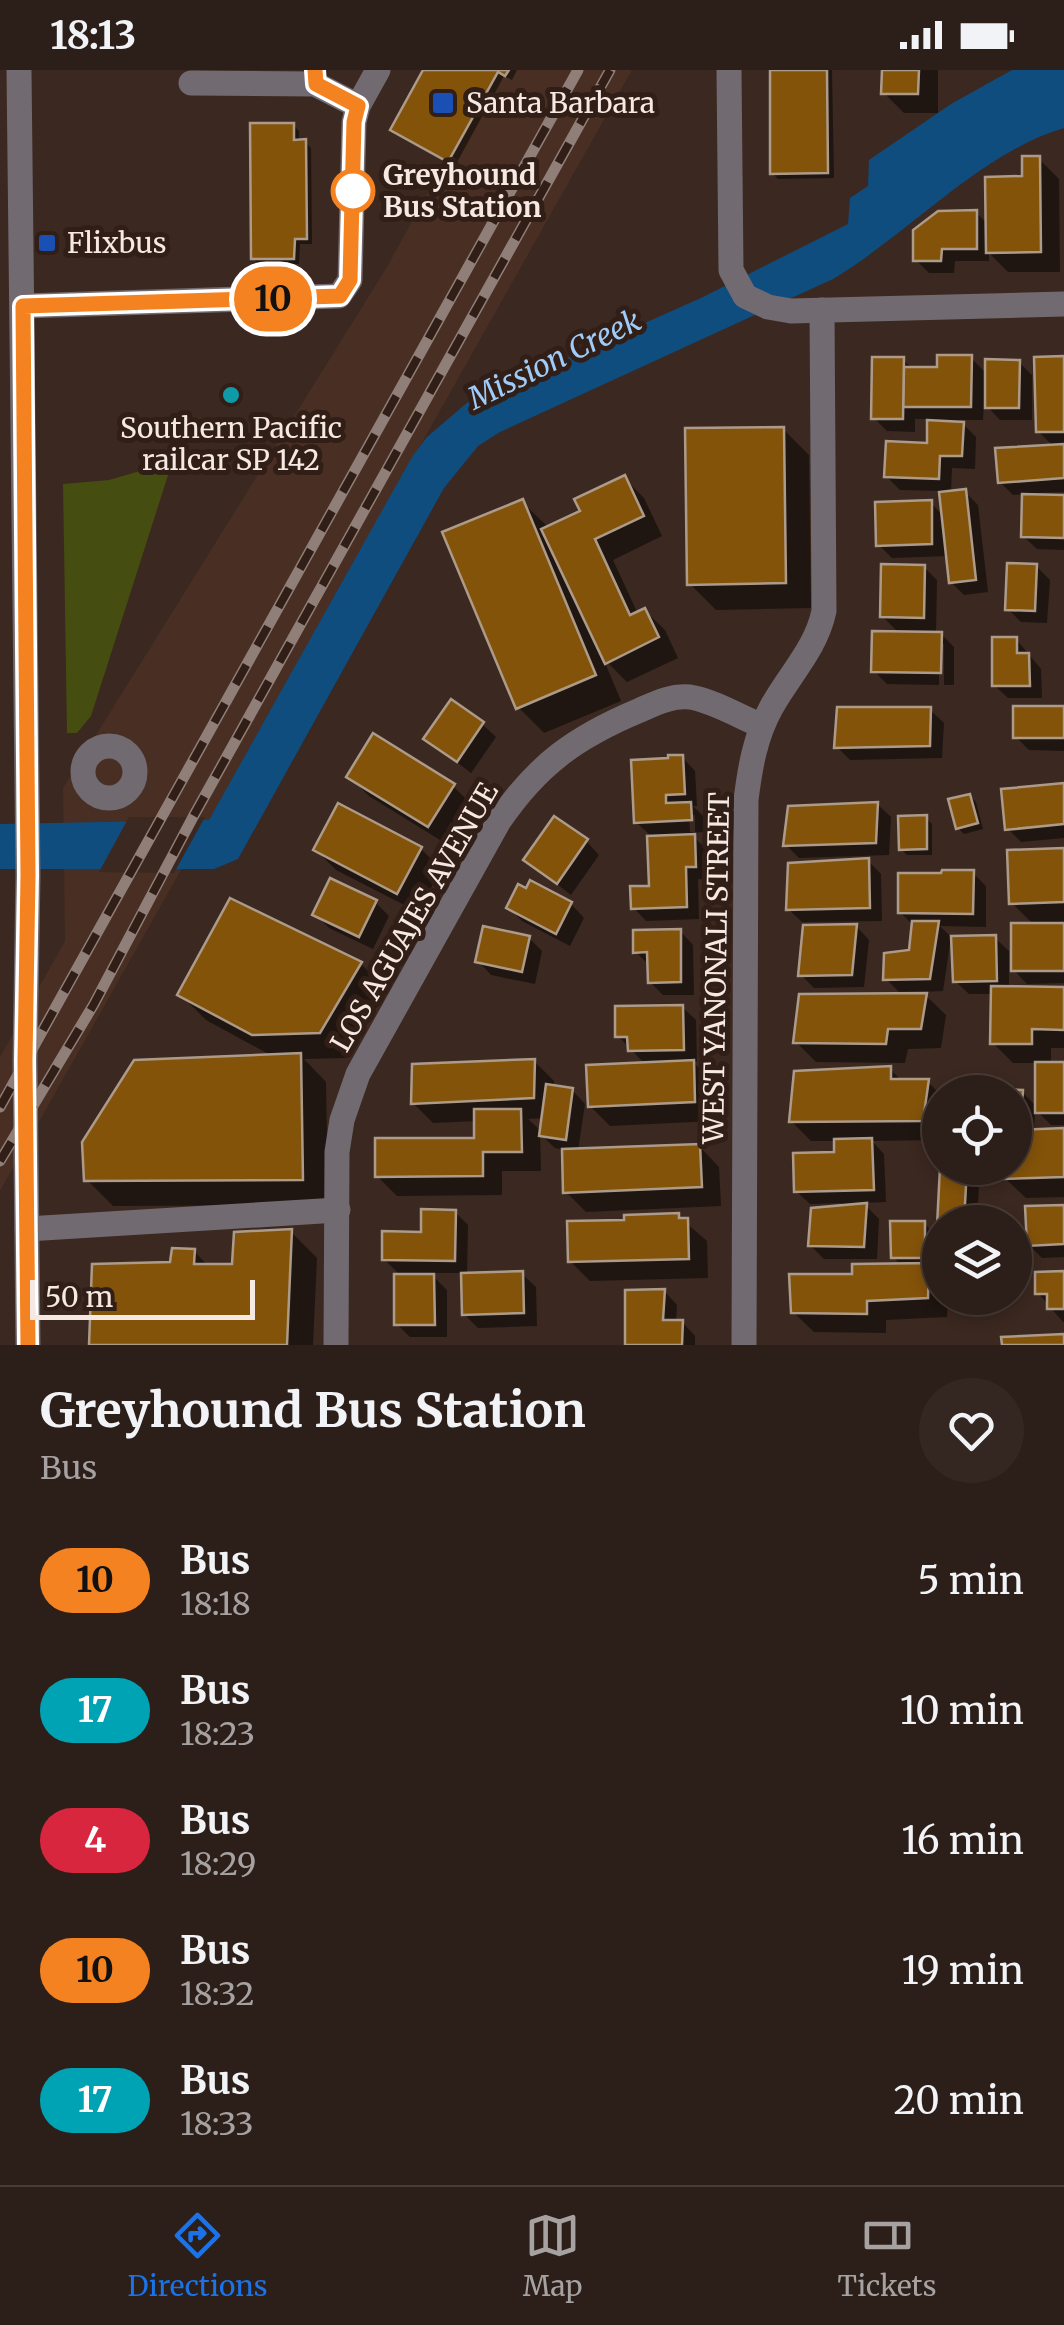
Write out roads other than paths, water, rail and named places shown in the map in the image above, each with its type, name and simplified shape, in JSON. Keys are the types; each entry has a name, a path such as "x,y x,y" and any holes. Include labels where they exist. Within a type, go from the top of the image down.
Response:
{"street":[{"path":"18,70 28,875 28,1345"},
{"path":"23,306 340,296 350,280 354,122 358,106 378,70"},
{"path":"730,70 729,261 738,288 752,301 790,312 1064,304"},
{"path":"191,83 315,77 358,106"},
{"name":"WEST YANONALI STREET","path":"744,1345 746,800 752,758 762,726 820,632 824,611 822,310"},
{"name":"LOS AGUAJES AVENUE","path":"336,1345 337,1152 342,1120 358,1074 518,792 568,746 598,728 669,698 687,697 704,702 762,726"},
{"path":"27,1229 338,1210"}],"water":[{"path":"1012,70 1064,70 1064,128 1003,156 833,279 500,432 478,446 444,488 238,859 214,869 0,869 0,824 209,820 412,457 427,437 468,402 703,297 848,224 850,198 868,186 869,160 951,104"}],"railway":[{"path":"0,1107 578,70"},
{"path":"0,1161 94,1004 193,817 610,70"}],"place":[{"name":"Santa Barbara","path":"443,103"},
{"name":"Greyhound Bus Station","path":"353,191"},
{"name":"Flixbus","path":"47,243"},
{"name":"Southern Pacific railcar SP 142","path":"231,395"}],"water label":[{"name":"Mission Creek","path":"554,359"}]}
